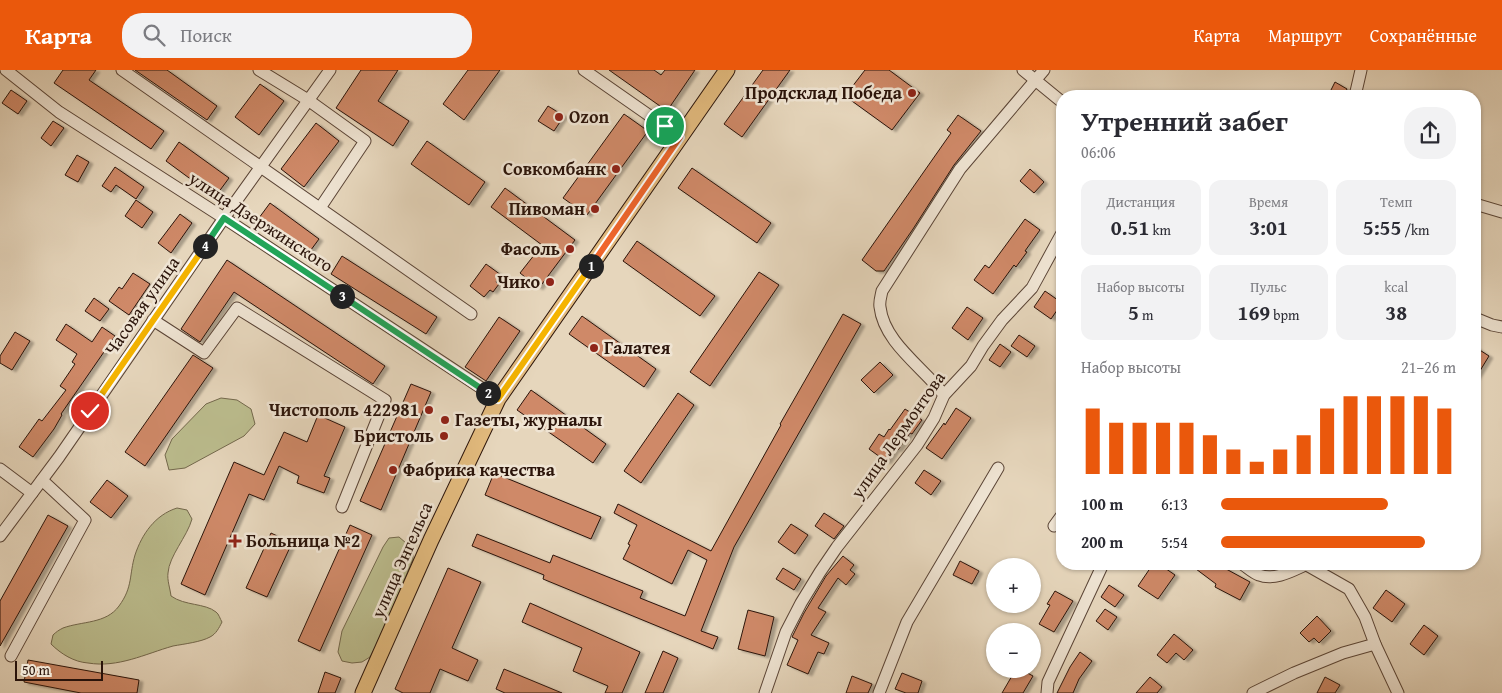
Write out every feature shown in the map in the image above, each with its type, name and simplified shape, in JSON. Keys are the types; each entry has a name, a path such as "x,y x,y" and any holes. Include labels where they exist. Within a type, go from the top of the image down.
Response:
{"main road":[{"name":"улица Энгельса","path":"363,693 431,540 498,399 727,70"}],"street":[{"name":"улица Дзержинского","path":"6,70 58,112 224,218 498,399"},
{"path":"122,70 471,314"},
{"path":"259,70 308,100 365,141 320,208"},
{"name":"Часовая улица","path":"0,536 42,480 224,218 330,70"},
{"path":"584,70 680,137"},
{"path":"1022,70 1056,97"},
{"path":"944,395 935,383 908,357 889,332 882,318 879,304 882,291 960,169 1044,70"},
{"path":"1356,90 1361,70"},
{"path":"1481,206 1502,212"},
{"name":"улица Лермонтова","path":"765,693 786,632 801,603 837,547 917,444 934,418 944,395 971,366 982,346 1002,320 1032,288 1056,244"},
{"path":"153,320 204,353 237,308 385,400 342,507"},
{"path":"1481,320 1502,327"},
{"path":"0,468 32,493"},
{"path":"879,693 907,622 998,468"},
{"path":"11,656 85,520 42,480"},
{"path":"1047,693 1048,682 1100,570"},
{"path":"1251,570 1259,575 1273,577 1294,570"},
{"path":"1316,570 1350,589 1365,617 1398,693"},
{"path":"1254,693 1294,673 1343,653 1376,644"}],"green space":[{"path":"221,398 237,400 251,409 255,424 244,436 185,468 169,470 165,455 172,439 206,404"},
{"path":"177,508 187,510 192,519 169,567 168,578 171,596 216,612 222,622 216,633 192,643 173,646 110,664 78,661 55,648 51,644 53,635 59,630 101,619 114,612 127,593 133,562 141,540 156,520"},
{"path":"399,537 413,549 413,559 380,638 370,657 362,662 342,661 338,652 342,631 383,547 389,538"}],"building":[{"path":"63,70 96,70 89,80 164,131 151,149 54,83"},
{"path":"135,70 167,70 217,106 207,120"},
{"path":"361,70 398,70 378,101 409,121 393,146 336,108"},
{"path":"468,70 500,70 464,120 443,104"},
{"path":"609,70 654,70 661,75 665,70 695,70 667,111"},
{"path":"763,70 790,70 742,137 724,124"},
{"path":"865,70 889,70 920,93 892,130 845,96"},
{"path":"1335,82 1347,89 1346,90 1331,90"},
{"path":"260,84 284,101 259,135 235,117"},
{"path":"11,90 27,101 18,114 2,103"},
{"path":"548,106 564,116 554,131 538,121"},
{"path":"624,114 648,131 587,215 563,198"},
{"path":"958,115 981,131 954,165 884,271 876,271 862,260 951,133 947,130"},
{"path":"53,121 64,128 51,146 41,138"},
{"path":"316,123 339,141 304,187 281,169"},
{"path":"427,141 485,182 469,205 411,164"},
{"path":"179,142 229,178 215,197 166,161"},
{"path":"77,155 89,162 78,182 65,175"},
{"path":"115,167 144,187 136,199 116,185 111,192 102,186"},
{"path":"692,168 771,223 757,243 678,188"},
{"path":"1030,169 1044,182 1034,193 1020,181"},
{"path":"505,188 575,240 539,288 520,273 542,245 491,207"},
{"path":"136,200 153,212 142,228 125,216"},
{"path":"270,203 319,239 305,258 256,222"},
{"path":"180,214 192,223 171,253 158,243"},
{"path":"1025,219 1040,230 1016,267 1014,265 993,294 974,280 985,265 989,268"},
{"path":"637,241 715,296 700,316 623,261"},
{"path":"342,256 437,317 426,334 331,274"},
{"path":"227,260 385,366 373,384 234,292 200,342 181,329"},
{"path":"486,264 501,275 496,282 499,284 493,292 490,290 484,297 470,286"},
{"path":"759,272 779,285 710,386 690,372"},
{"path":"133,273 150,284 129,315 109,301 119,287 122,289"},
{"path":"1045,291 1056,299 1056,312 1051,319 1034,307"},
{"path":"94,298 109,309 100,321 85,311"},
{"path":"967,307 983,318 968,340 952,328"},
{"path":"843,314 861,324 734,547 701,631 718,637 713,649 543,579 544,575 472,546 477,534 550,563 553,555 643,591 640,598 685,616 707,560 688,550 672,584 623,559 637,525 614,513 618,504 711,551 780,424"},
{"path":"582,316 656,369 644,387 569,334"},
{"path":"499,317 520,331 486,381 465,367"},
{"path":"66,324 92,342 102,327 115,336 61,414 54,429 33,457 19,447 39,419 42,421 66,390 60,386 75,364 72,362 77,354 56,340"},
{"path":"15,332 30,341 12,370 0,363 0,356"},
{"path":"1019,335 1035,346 1027,357 1011,346"},
{"path":"1000,344 1011,352 1000,367 989,360"},
{"path":"1481,351 1489,356 1481,369"},
{"path":"193,355 213,368 145,466 125,452"},
{"path":"880,362 893,375 874,393 861,380"},
{"path":"411,384 431,392 381,510 360,501"},
{"path":"531,390 606,444 593,463 517,410"},
{"path":"678,393 694,405 641,483 624,471"},
{"path":"956,408 971,418 942,459 926,448"},
{"path":"905,409 922,420 887,462 869,449 879,434 884,437"},
{"path":"318,415 345,427 324,476 330,478 324,493 297,483 299,476 279,466 264,500 249,494 205,595 181,584 234,462 264,475 284,432 307,442"},
{"path":"924,470 941,481 931,495 915,483"},
{"path":"494,473 601,517 591,539 485,495"},
{"path":"107,480 128,496 111,518 90,502"},
{"path":"824,513 844,526 834,539 815,526"},
{"path":"48,515 68,526 0,646 0,601"},
{"path":"791,524 808,535 795,554 778,542"},
{"path":"350,525 372,535 320,651 298,641"},
{"path":"271,533 292,543 267,597 246,588"},
{"path":"843,556 854,565 850,570 855,574 846,585 838,578 818,608 826,612 811,635 829,643 824,654 818,652 808,674 787,665 798,640 792,637 826,576"},
{"path":"960,561 979,571 972,584 953,575"},
{"path":"448,568 481,582 452,648 478,660 468,681 440,669 430,693 403,693 395,689"},
{"path":"783,568 801,579 794,590 776,579"},
{"path":"1149,570 1168,570 1175,575 1158,599 1138,586"},
{"path":"1197,570 1228,570 1250,582 1240,600 1215,587 1216,584"},
{"path":"1109,585 1124,595 1115,607 1101,597"},
{"path":"1386,590 1405,604 1392,622 1373,608"},
{"path":"1055,591 1073,601 1054,632 1040,623 1050,605 1047,604"},
{"path":"530,603 640,652 622,693 605,693 608,686 573,671 582,648 522,622"},
{"path":"1105,609 1117,617 1108,630 1096,621"},
{"path":"748,610 774,617 765,656 738,649"},
{"path":"1317,616 1331,631 1319,643 1314,638 1309,642 1300,633"},
{"path":"1424,625 1438,636 1424,655 1410,644"},
{"path":"1174,634 1193,650 1184,660 1176,653 1167,663 1157,655"},
{"path":"663,651 678,658 663,693 645,693"},
{"path":"1080,652 1092,661 1079,679 1073,693 1057,693 1070,667"},
{"path":"28,660 139,680 137,693 81,693 24,682"},
{"path":"504,669 562,693 505,693 496,689"},
{"path":"325,672 341,678 335,693 318,693"},
{"path":"902,673 922,681 918,693 906,693 895,689"},
{"path":"852,676 872,684 868,693 846,693"},
{"path":"1150,677 1162,687 1157,693 1136,693"},
{"path":"1325,677 1340,685 1335,693 1317,693"},
{"path":"1011,678 1032,678 1023,693 1002,693"}],"place":[{"name":"Продсклад Победа","path":"912,93"},
{"name":"Ozon","path":"559,117"},
{"name":"Совкомбанк","path":"616,169"},
{"name":"Пивоман","path":"595,209"},
{"name":"Фасоль","path":"570,249"},
{"name":"Чико","path":"550,282"},
{"name":"Галатея","path":"594,348"},
{"name":"Чистополь 422981","path":"429,410"},
{"name":"Газеты, журналы","path":"445,420"},
{"name":"Бристоль","path":"444,436"},
{"name":"Фабрика качества","path":"393,470"},
{"name":"Больница №2","path":"235,541"}],"route":[{"path":"90,411 224,218 498,399 680,137 665,126"}]}
